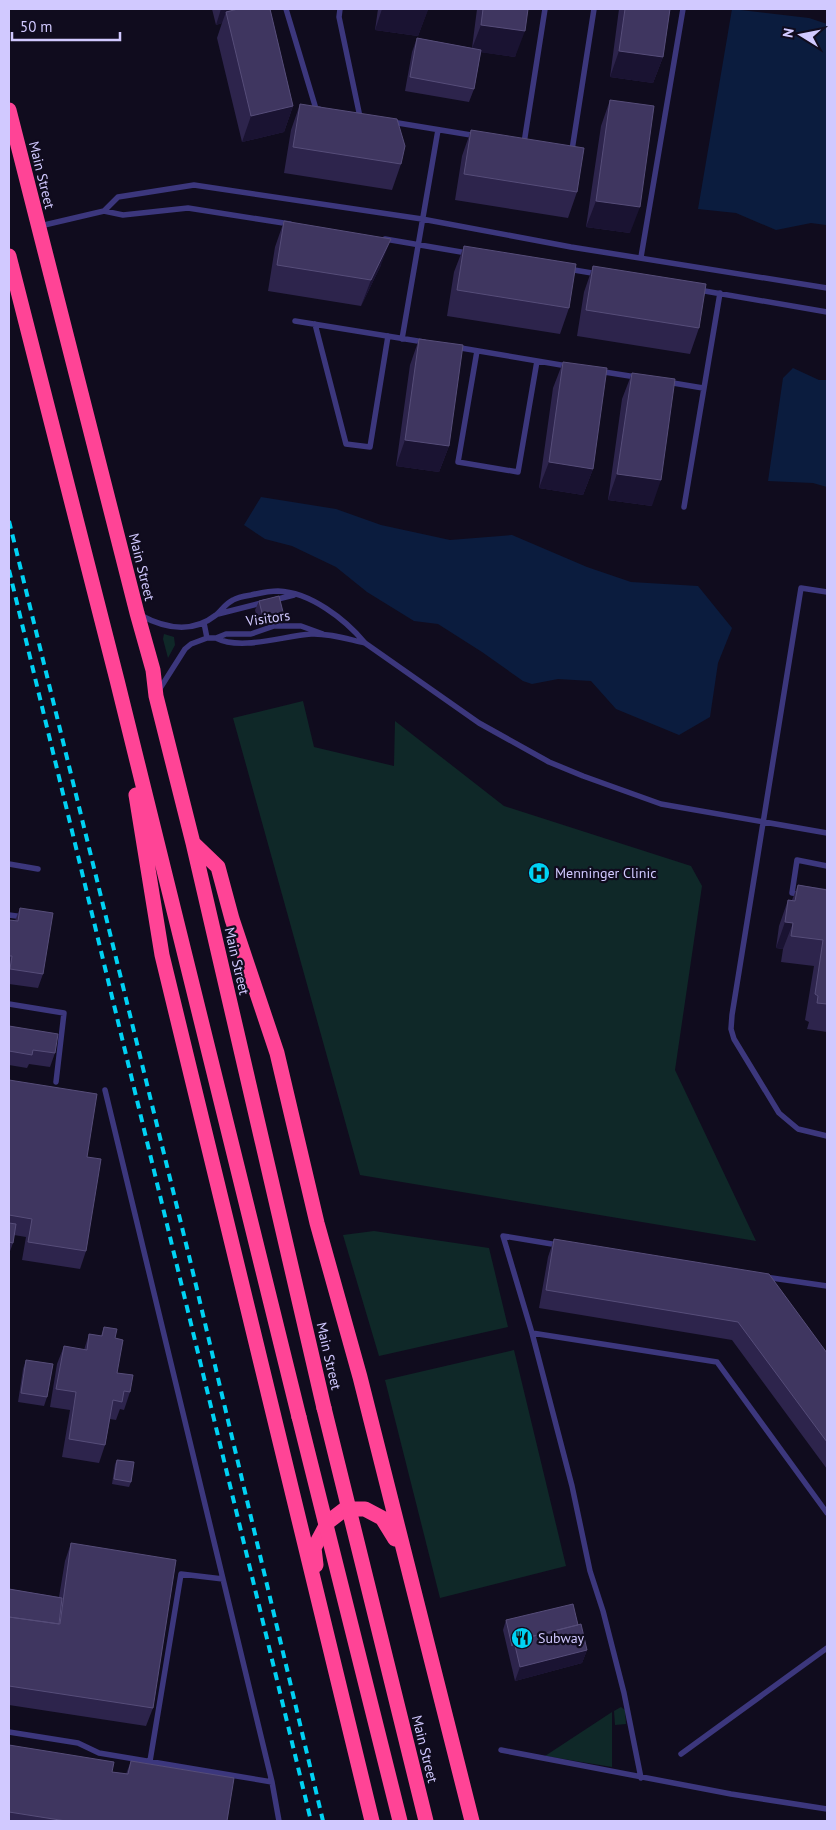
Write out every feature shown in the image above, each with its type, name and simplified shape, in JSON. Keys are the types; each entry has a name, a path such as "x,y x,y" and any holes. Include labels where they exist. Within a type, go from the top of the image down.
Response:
{"highway":[{"name":"Main Street","path":"9,110 137,613 154,670 156,696 193,843 324,1408 426,1821"},
{"path":"9,256 117,680 400,1821"},
{"path":"117,680 162,955 372,1821"},
{"path":"193,843 218,867 232,919 277,1053 317,1223 358,1370 472,1821"},
{"path":"322,1617 314,1548 328,1522 345,1509 365,1509 382,1518 405,1556"}],"lane":[{"path":"286,9 316,109 325,110"},
{"path":"340,9 339,16 360,117"},
{"path":"524,143 545,9"},
{"path":"562,149 572,150 594,9"},
{"path":"641,257 683,9"},
{"path":"352,116 369,119"},
{"path":"387,122 487,137"},
{"path":"402,338 438,130"},
{"path":"514,142 533,145"},
{"path":"104,211 118,197 194,185 422,219 571,247 827,288"},
{"path":"38,226 104,211 123,215 188,208 294,224"},
{"path":"380,238 474,254"},
{"path":"558,268 605,274"},
{"path":"691,288 827,312"},
{"path":"684,506 720,293"},
{"path":"295,321 430,343"},
{"path":"315,324 346,444 370,447 388,336"},
{"path":"449,346 576,367"},
{"path":"477,351 458,462 518,472 537,361"},
{"path":"596,370 645,378"},
{"path":"664,382 704,388"},
{"path":"827,592 801,588 731,1029 734,1039 779,1113 798,1129 827,1136"},
{"path":"218,614 222,607 236,598 269,591 287,592 309,598 356,632 365,643 479,723 549,762 623,792 661,804 827,833"},
{"path":"137,613 157,623 174,627 192,627 204,623 218,614 296,594"},
{"path":"204,623 207,638"},
{"name":"Visitors","path":"216,638 226,634 251,634 274,626 301,626 323,634"},
{"path":"156,696 185,648 207,638 248,644 277,638 323,634 365,643"},
{"path":"810,896 792,893 797,860 827,866"},
{"path":"9,864 38,869"},
{"path":"9,914 35,919"},
{"path":"9,1004 64,1013 56,1082"},
{"path":"105,1090 272,1782 279,1821"},
{"path":"562,1246 503,1236 532,1334 574,1495 590,1570 624,1693 641,1778"},
{"path":"758,1276 827,1286"},
{"path":"532,1334 717,1362 827,1513"},
{"path":"150,1761 180,1574 223,1580"},
{"path":"681,1754 827,1648"},
{"path":"9,1732 78,1743 99,1753 272,1782"},
{"path":"501,1750 641,1778 827,1809"}],"green space":[{"path":"164,634 174,637 175,645 168,658 163,639"},
{"path":"303,701 314,747 394,766 395,721 504,806 691,866 702,886 675,1070 756,1241 360,1175 233,718"},
{"path":"374,1231 489,1248 508,1327 379,1356 343,1235"},
{"path":"514,1350 566,1566 440,1598 385,1380"},
{"path":"621,1707 625,1710 626,1724 615,1725 614,1711"},
{"path":"612,1712 612,1767 545,1756"}],"water":[{"path":"732,9 809,18 827,24 827,228 826,225 811,223 776,230 736,213 698,209"},
{"path":"793,368 819,380 827,380 827,487 813,483 768,481 783,378"},
{"path":"261,497 336,509 381,525 450,540 512,535 587,567 631,582 698,586 732,628 718,663 710,717 679,735 616,709 591,681 558,679 532,684 523,681 438,624 414,621 367,592 336,567 292,546 265,539 244,525"}],"building":[{"path":"238,9 270,9 293,106 251,116 226,12"},
{"path":"483,9 528,9 525,31 481,25"},
{"path":"625,9 670,9 663,57 619,51"},
{"path":"417,38 481,50 474,89 410,77"},
{"path":"610,100 654,106 640,207 596,201"},
{"path":"300,104 397,119 405,146 401,164 293,147"},
{"path":"471,130 584,148 577,192 464,174"},
{"path":"284,221 391,239 371,280 277,265"},
{"path":"464,246 576,264 569,308 457,290"},
{"path":"593,266 706,284 699,328 586,310"},
{"path":"419,339 463,345 449,446 405,440"},
{"path":"563,362 607,368 593,469 549,462"},
{"path":"632,373 675,379 661,480 617,474"},
{"path":"279,596 283,612 263,617 259,601"},
{"path":"798,885 827,890 827,1004 817,1003 818,996 815,994 823,940 791,936 793,923 785,922 788,900 795,901"},
{"path":"20,908 53,913 43,974 10,969 12,956 9,956 9,920 18,921"},
{"path":"9,1026 58,1034 55,1053 33,1050 32,1055 9,1051"},
{"path":"9,1080 97,1094 87,1157 101,1159 86,1251 28,1242 32,1219 9,1215"},
{"path":"9,1223 16,1224 13,1243 9,1242"},
{"path":"554,1239 769,1274 827,1353 827,1442 738,1322 546,1290"},
{"path":"104,1327 117,1329 115,1338 123,1340 117,1373 133,1375 130,1392 124,1391 122,1402 113,1400 105,1445 69,1439 76,1392 56,1389 64,1346 87,1350 89,1334 102,1336"},
{"path":"26,1360 53,1364 47,1397 21,1393"},
{"path":"117,1460 134,1462 131,1482 114,1479"},
{"path":"71,1543 176,1560 153,1708 9,1686 9,1617 60,1624"},
{"path":"9,1589 62,1598 59,1624 9,1617"},
{"path":"573,1604 578,1625 514,1641 512,1646 506,1620"},
{"path":"581,1624 587,1650 520,1667 514,1641"},
{"path":"9,1745 114,1762 112,1772 128,1774 131,1761 234,1778 227,1821 66,1821 9,1812"}],"railway":[{"path":"9,521 190,1260 323,1821"},
{"path":"9,570 311,1821"}],"place":[{"name":"Menninger Clinic","path":"539,873"},
{"name":"Subway","path":"522,1638"}]}
